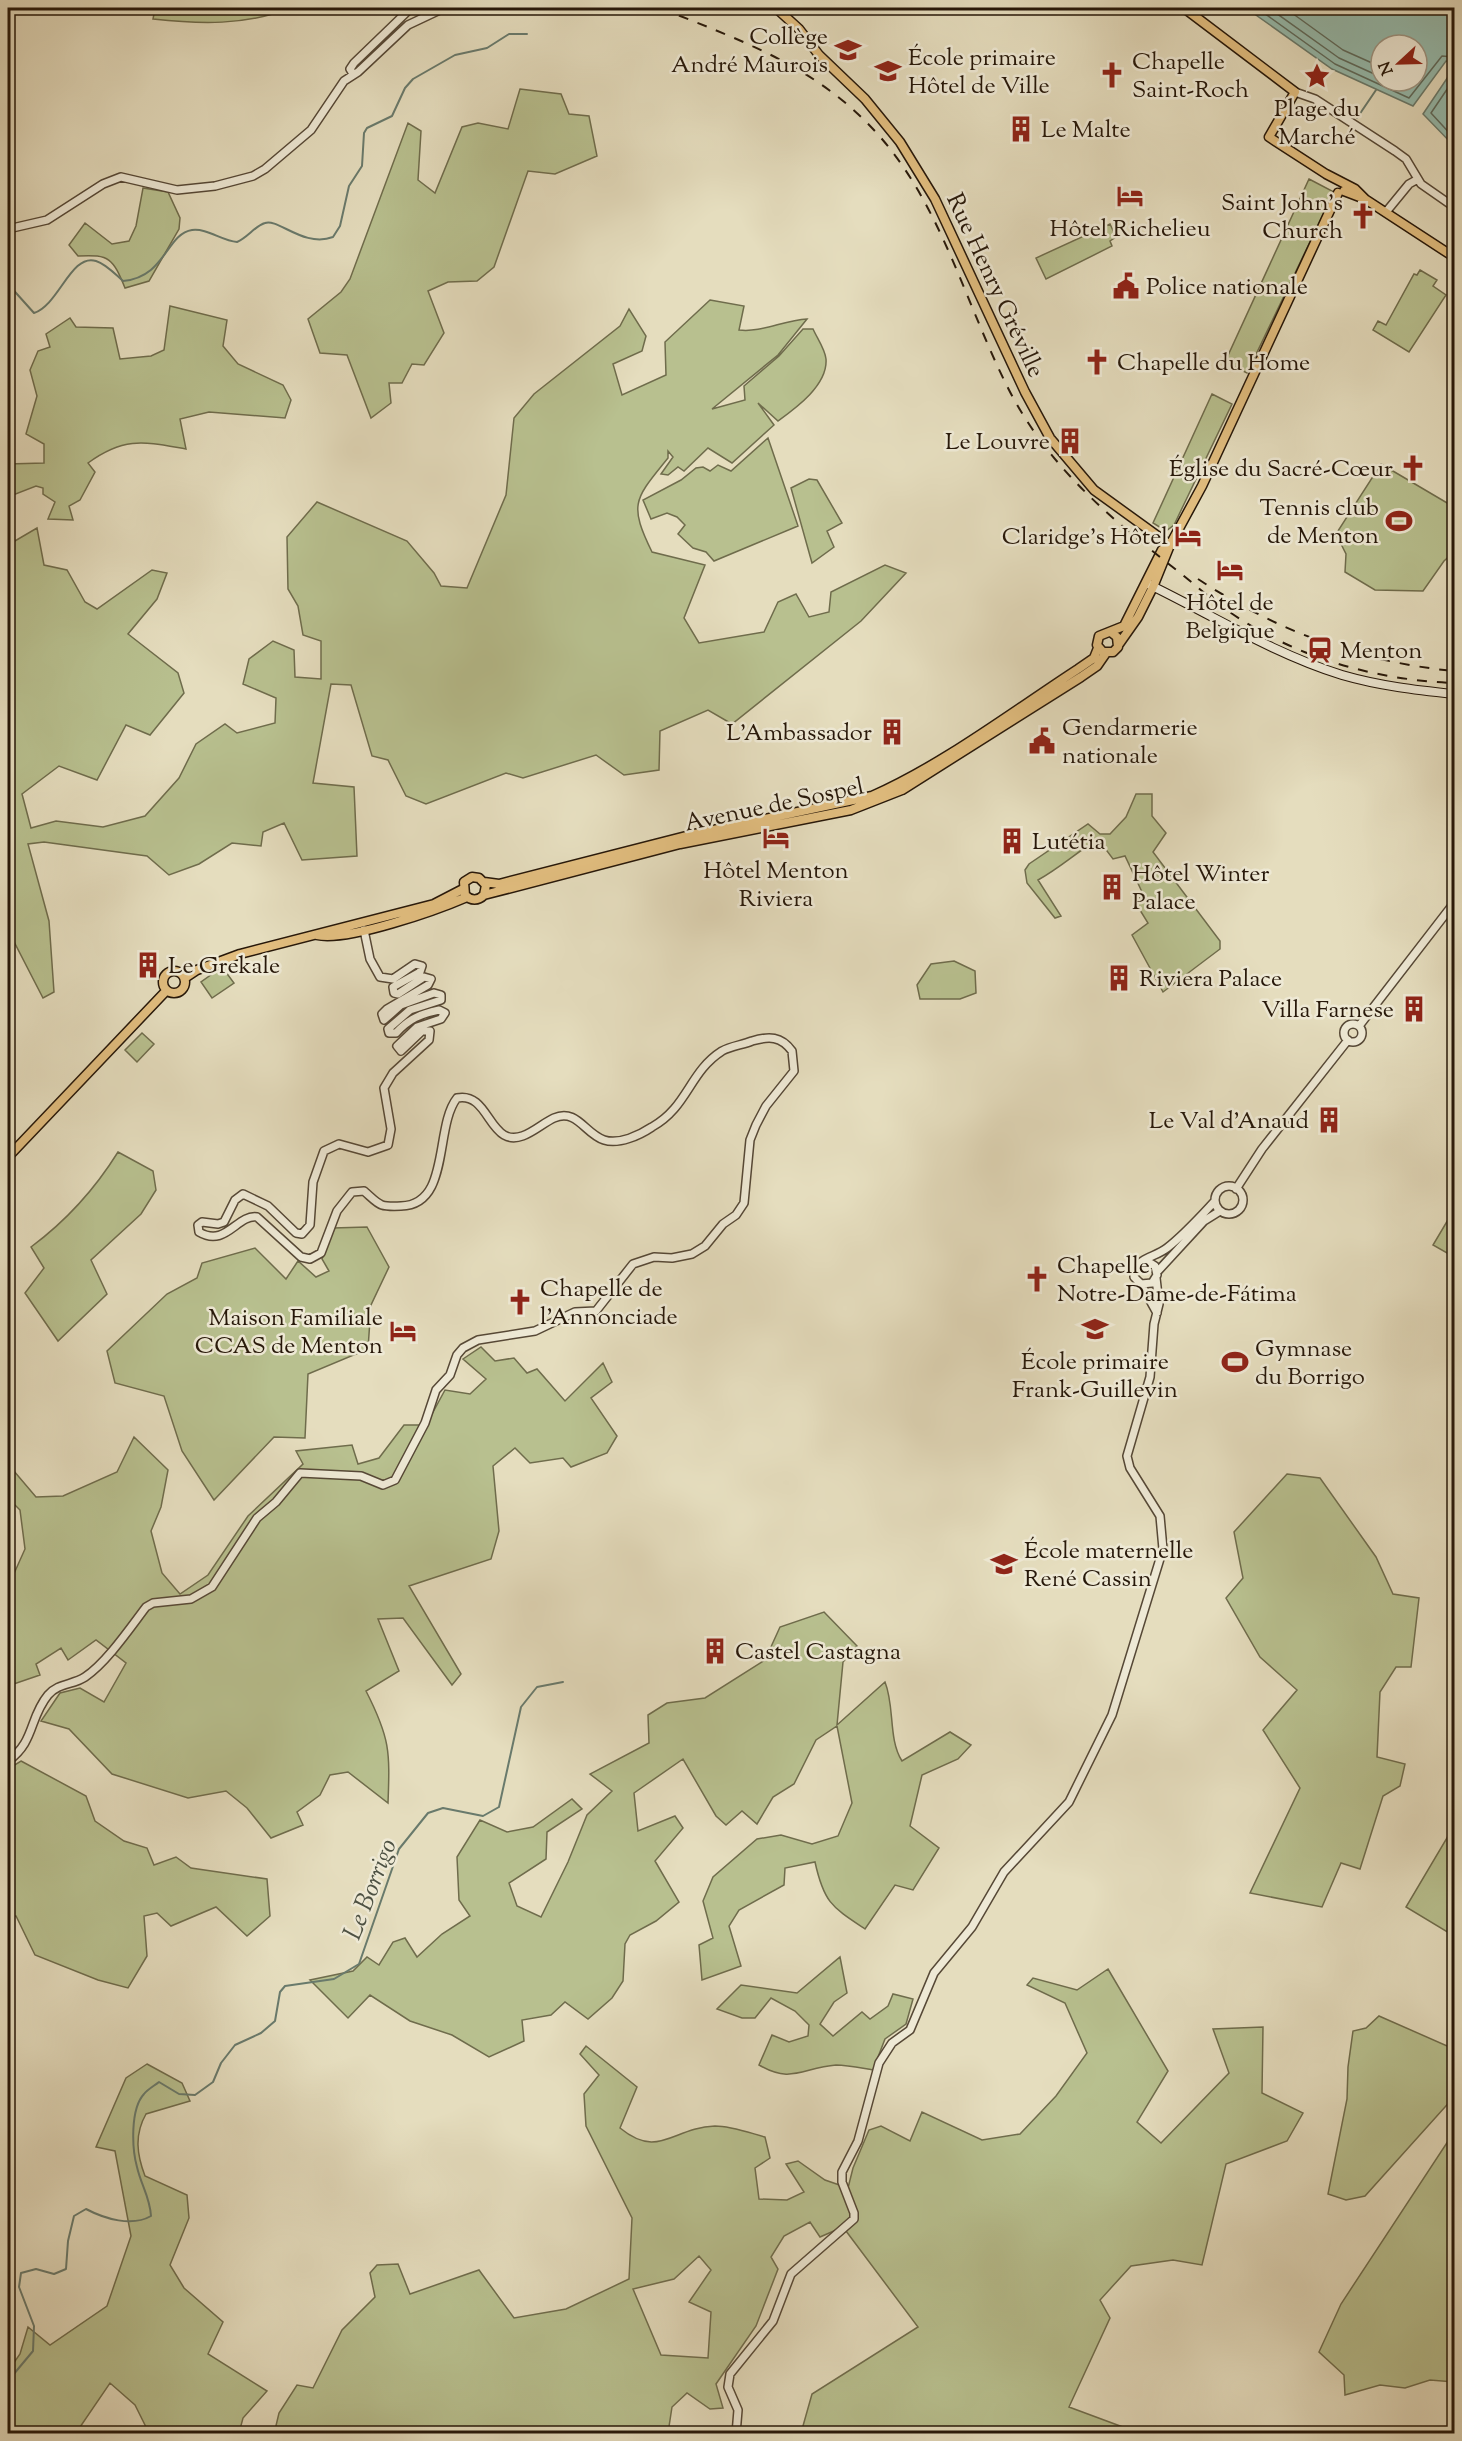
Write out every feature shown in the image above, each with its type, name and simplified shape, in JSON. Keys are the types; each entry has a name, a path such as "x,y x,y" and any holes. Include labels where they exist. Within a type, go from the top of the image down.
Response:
{"main road":[{"name":"Rue Henry Gréville","path":"776,8 799,29 819,55 882,118 914,165 935,199 1016,375 1050,438 1094,490 1170,545"},
{"path":"1184,8 1295,92 1269,137 1326,174 1340,187 1365,199 1455,257"},
{"path":"1119,644 1118,637 1112,633 1105,632 1099,636 1102,651 1113,652 1119,644 1138,617 1161,550 1170,545 1202,486 1340,187"},
{"path":"1112,633 1124,626 1150,585"},
{"path":"1150,585 1242,633 1341,675 1389,687 1455,694"},
{"name":"Avenue de Sospel","path":"484,882 499,884 690,835 876,802 949,762 1090,672 1102,651"},
{"name":"Avenue de Sospel","path":"484,895 681,844 837,809"},
{"path":"472,877 484,882 484,895 474,900 465,893 464,882 472,877"},
{"path":"317,935 327,938 364,930 465,893"},
{"path":"185,978 197,970 240,954 434,904 465,893"},
{"path":"177,971 185,978 186,984 180,992 172,994 166,991 163,980 170,972 177,971"},
{"path":"8,1157 166,991"}],"street":[{"path":"353,74 350,69 354,63 411,8"},
{"path":"8,229 47,220 103,184 121,177 177,190 215,186 253,176 299,142 320,118 340,86 353,74 408,26 444,8"},
{"path":"1295,92 1315,99 1395,151 1406,159 1428,190 1455,207"},
{"path":"1386,212 1409,184 1418,179"},
{"path":"1359,1026 1455,903"},
{"path":"8,1761 27,1742 42,1702 49,1693 62,1685 87,1676 146,1607 153,1603 191,1599 212,1587 256,1518 276,1502 294,1476 306,1472 338,1477 361,1476 383,1485 395,1480 425,1423 436,1390 450,1375 457,1355 463,1348 478,1340 535,1331 567,1314 596,1311 633,1264 654,1257 682,1257 705,1246 723,1224 741,1209 753,1133 766,1106 794,1071 792,1051 780,1040 770,1037 723,1050 701,1070 674,1112 652,1127 614,1142 603,1140 574,1117 567,1115 554,1118 526,1134 510,1137 502,1134 480,1106 468,1098 457,1098 453,1103 443,1138 436,1178 417,1204 380,1206 364,1191 352,1192 337,1211 321,1253 310,1259 301,1257 256,1217 244,1219 230,1232 204,1235 199,1232 198,1225 205,1221 218,1224 224,1222 235,1200 243,1194 268,1206 296,1233 302,1234 310,1225 313,1182 324,1151 339,1144 368,1152 388,1145 391,1129 384,1088 393,1073 429,1040 430,1031 422,1031 401,1051 397,1046 417,1027 441,1019 445,1013 439,1010 418,1015 410,1018 396,1033 389,1033 388,1029 410,1010 436,1003 441,1000 441,995 434,993 408,1002 384,1020 382,1014 387,1009 428,985 431,979 424,977 398,994 394,993 393,987 420,972 422,966 415,964 393,979 380,977 370,959 364,930"},
{"path":"1354,1024 1359,1026 1362,1033 1360,1038 1356,1041 1348,1040 1345,1035 1347,1027 1354,1024"},
{"path":"1236,1189 1262,1149 1348,1040"},
{"path":"1157,1313 1142,1284 1134,1277 1137,1264 1147,1261 1174,1242 1215,1201 1221,1188 1229,1186 1236,1189 1242,1198 1239,1210 1230,1214 1220,1211 1215,1201"},
{"path":"1142,1284 1152,1283 1204,1221 1220,1211"},
{"path":"736,2433 738,2410 727,2379 773,2321 791,2274 813,2252 854,2219 854,2213 842,2182 842,2172 858,2141 879,2063 892,2043 910,2030 934,1973 972,1927 1004,1872 1060,1814 1079,1787 1112,1715 1147,1594 1161,1560 1163,1536 1160,1516 1127,1462 1128,1447 1150,1377 1154,1324 1159,1304 1157,1275 1153,1263 1147,1261"}],"shaded area":[{"path":"141,8 289,8 239,21 187,22 153,19 154,14"},
{"path":"520,89 561,94 569,114 589,116 597,156 555,174 528,171 494,267 477,281 448,282 428,291 444,333 424,365 412,364 402,383 389,383 391,403 371,418 347,355 320,353 308,319 341,292 350,279 408,123 421,131 418,180 435,193 462,127 478,123 508,129"},
{"path":"1309,179 1334,192 1247,373 1225,362"},
{"path":"143,188 168,192 180,218 179,229 149,281 125,288 117,270 109,260 97,256 78,256 69,245 85,223 112,244 129,241 136,226"},
{"path":"1110,224 1116,237 1110,241 1112,246 1046,279 1036,258"},
{"path":"1420,270 1437,280 1433,286 1446,295 1409,352 1373,330 1378,321 1386,325 1414,274 1417,275"},
{"path":"710,300 744,306 739,330 756,330 807,319 778,355 712,409 745,400 744,386 779,356 803,329 813,329 823,347 826,359 825,369 822,378 810,395 778,421 758,403 774,425 732,463 708,448 684,471 678,467 668,475 661,474 673,457 668,451 668,458 648,483 639,502 638,512 644,536 652,552 705,565 684,618 699,643 764,632 778,602 796,594 809,617 829,612 831,592 885,565 906,573 861,621 732,724 708,710 660,731 659,770 624,775 596,755 523,778 506,773 426,804 406,796 388,760 372,756 351,685 331,684 313,783 354,787 357,856 302,860 284,823 263,832 261,846 232,843 199,864 169,875 147,856 44,842 28,844 49,921 54,992 43,998 8,930 8,545 37,528 44,565 67,570 85,602 97,609 152,570 167,573 157,599 128,634 178,673 184,693 150,735 126,725 97,780 59,766 22,794 31,828 56,821 103,827 145,816 179,778 196,744 225,724 237,733 275,723 276,698 243,684 249,659 273,641 294,650 295,677 321,679 321,641 303,635 298,606 288,589 287,537 317,502 407,541 434,573 441,586 467,588 506,495 514,418 534,394 620,326 629,309 646,336 642,351 613,364 622,395 666,375 665,342"},
{"path":"170,306 227,320 223,346 238,364 283,385 291,400 285,418 209,412 180,419 186,449 147,443 113,448 88,463 95,472 80,500 69,506 73,520 48,519 55,502 43,494 43,488 36,486 8,497 8,464 44,463 44,444 26,434 37,396 30,370 38,351 50,347 46,334 70,318 76,327 113,328 120,359 151,356 164,350"},
{"path":"1212,394 1232,404 1174,525 1166,531 1153,523"},
{"path":"768,438 798,526 714,561 706,552 693,548 678,534 685,525 677,517 667,513 651,519 643,500 681,480 696,468 703,467 710,471 718,465 731,471"},
{"name":"Tennis club de Menton","path":"1381,464 1454,507 1454,552 1444,561 1423,591 1375,590 1345,572 1346,554 1336,534"},
{"path":"809,479 817,480 842,523 827,531 834,547 812,563 791,488"},
{"path":"1136,794 1152,794 1152,816 1166,833 1153,852 1220,941 1220,949 1163,992 1132,935 1148,923 1135,902 1143,894 1125,856 1113,859 1098,839 1038,880 1061,916 1055,918 1027,883 1025,870 1029,864 1088,824 1100,834 1110,834 1126,817"},
{"path":"954,961 975,971 976,993 960,999 920,999 917,985 931,964"},
{"path":"222,967 234,983 212,998 201,982"},
{"path":"142,1033 154,1044 137,1062 125,1050"},
{"path":"118,1152 153,1171 156,1190 141,1214 91,1260 107,1294 58,1341 25,1293 44,1268 31,1247 79,1204 100,1179"},
{"path":"1452,1213 1454,1215 1454,1240 1447,1253 1433,1245"},
{"path":"367,1227 389,1267 371,1305 368,1349 308,1374 305,1438 274,1437 214,1500 182,1451 164,1396 115,1383 107,1351 167,1294 197,1278 202,1263 255,1248 286,1279 298,1261 316,1277 329,1271 322,1259 333,1228"},
{"path":"481,1347 495,1361 514,1358 527,1373 537,1369 565,1401 603,1363 612,1382 591,1398 617,1436 607,1453 571,1467 563,1458 530,1463 515,1448 493,1466 499,1531 491,1559 409,1586 461,1674 452,1685 403,1618 378,1619 399,1671 366,1691 380,1721 387,1745 388,1803 348,1772 330,1775 320,1795 297,1812 303,1825 271,1838 247,1808 226,1791 188,1798 112,1774 69,1729 41,1721 60,1693 80,1688 104,1702 126,1663 96,1640 68,1660 61,1648 36,1664 40,1675 8,1686 8,1578 12,1578 25,1549 20,1510 8,1498 8,1464 36,1497 63,1496 117,1472 134,1437 168,1470 161,1507 151,1531 162,1573 180,1594 208,1575 248,1516 303,1464 296,1451 352,1445 358,1464 379,1458 404,1425 426,1425 445,1390 470,1394 486,1379 463,1359"},
{"path":"1287,1474 1320,1478 1376,1557 1393,1594 1419,1598 1411,1667 1396,1667 1380,1692 1377,1757 1405,1764 1400,1786 1383,1796 1360,1869 1341,1863 1322,1907 1250,1893 1300,1788 1263,1730 1297,1690 1260,1657 1226,1598 1243,1578 1234,1532"},
{"path":"824,1612 857,1646 843,1662 837,1725 885,1682 895,1743 902,1761 950,1732 971,1745 958,1759 922,1775 910,1826 939,1848 913,1890 895,1885 865,1929 831,1903 822,1887 815,1862 785,1868 784,1885 739,1910 729,1926 741,1966 702,1980 699,1945 713,1938 703,1901 713,1877 757,1839 781,1835 812,1844 838,1836 852,1803 837,1726 816,1740 794,1784 773,1797 757,1824 742,1811 726,1825 716,1816 683,1759 634,1793 638,1831 675,1816 683,1828 655,1861 679,1902 656,1921 630,1935 625,1944 623,1981 612,1998 588,2019 565,2002 551,2015 522,2020 524,2041 489,2057 452,2035 410,2021 370,1995 348,2018 310,1980 353,1971 367,1957 379,1965 393,1942 405,1938 417,1957 442,1934 470,1916 459,1900 457,1857 480,1820 507,1832 533,1827 572,1799 582,1809 547,1832 546,1859 509,1883 517,1906 541,1917 568,1862 587,1815 612,1791 590,1774 649,1743 648,1715 667,1703 705,1698 765,1660 780,1627"},
{"path":"21,1761 86,1796 95,1821 124,1841 147,1848 154,1865 176,1857 191,1868 267,1879 270,1916 247,1936 216,1907 171,1926 157,1913 144,1916 147,1956 128,1988 98,1980 35,1955 16,1916 8,1916 8,1769"},
{"path":"1454,1826 1454,1936 1406,1907"},
{"path":"840,1957 847,1993 834,2002 820,2024 833,2036 862,2012 870,2019 888,2006 893,1994 913,1999 906,2024 885,2039 873,2070 836,2065 788,2074 770,2071 759,2065 772,2035 789,2042 808,2036 809,2025 795,2011 771,1998 755,2018 742,2018 717,2009 741,1985 797,1993"},
{"path":"1108,1969 1168,2071 1137,2122 1161,2143 1229,2073 1213,2029 1263,2027 1262,2093 1303,2113 1287,2141 1226,2164 1202,2265 1173,2260 1131,2266 1100,2300 1110,2318 1069,2407 1139,2433 801,2433 812,2394 918,2327 843,2227 820,2237 810,2222 784,2236 771,2257 778,2269 756,2326 716,2384 723,2408 710,2409 687,2393 672,2407 668,2433 274,2434 279,2413 297,2385 313,2388 342,2330 375,2297 370,2273 377,2265 398,2264 410,2294 479,2270 514,2318 566,2309 629,2279 632,2218 586,2126 584,2094 599,2075 580,2054 586,2046 637,2087 620,2128 634,2137 656,2142 688,2131 715,2126 734,2128 765,2137 770,2158 755,2168 759,2199 787,2200 804,2192 786,2164 798,2161 825,2180 848,2188 853,2168 869,2130 881,2126 910,2141 922,2112 982,2140 1020,2134 1056,2096 1087,2053 1065,2003 1027,1985 1033,1978 1077,1990","holes":["699,2256 711,2270 689,2302 711,2312 708,2358 661,2355 633,2289 674,2279"]},
{"path":"1379,2016 1454,2049 1454,2097 1365,2196 1346,2200 1328,2194 1347,2099 1348,2067 1353,2031 1366,2028"},
{"path":"147,2064 182,2083 190,2101 146,2114 138,2137 140,2160 145,2176 187,2195 189,2218 170,2265 184,2288 223,2322 208,2354 267,2391 243,2418 239,2433 149,2433 135,2405 110,2383 76,2433 8,2433 8,2371 20,2354 28,2327 50,2345 107,2306 131,2236 115,2151 96,2147 126,2078"},
{"path":"1454,2132 1454,2382 1430,2380 1405,2388 1380,2385 1345,2395 1344,2375 1319,2352 1341,2304"}],"water":[{"path":"1246,8 1454,8 1454,67 1452,62 1446,61 1429,84 1429,33 1369,33 1369,86 1332,69"},
{"path":"1454,68 1454,146 1423,114"},
{"path":"1385,93 1423,93 1413,106"}],"waterway":[{"path":"8,284 34,313 51,300 79,265 87,261 96,261 123,281 137,278 157,264 176,239 192,230 203,231 237,242 261,224 270,223 312,239 333,237 340,226 349,186 362,166 364,133 367,128 392,116 405,88 413,79 455,55 487,48 509,34 527,34"},
{"path":"1357,118 1374,93"},
{"name":"Le Borrigo","path":"8,2381 33,2351 34,2326 19,2287 21,2273 36,2269 54,2274 66,2269 68,2241 74,2216 86,2209 102,2216 127,2221 136,2221 151,2216 137,2167 133,2140 136,2109 144,2094 159,2082 179,2094 195,2095 213,2082 221,2063 235,2045 261,2033 275,2021 280,1992 285,1986 334,1979 359,1964 399,1849 428,1813 443,1808 483,1816 499,1807 521,1707 537,1687 563,1682"}],"railway":[{"path":"660,8 774,56 826,88 873,129 896,157 934,220 1008,388 1023,415 1040,440 1079,486 1146,546 1223,607 1256,629 1283,642 1338,664 1367,671 1396,677 1454,683"},
{"path":"1198,579 1258,614 1320,641 1385,660 1454,671"}],"place":[{"name":"Collège André Maurois","path":"848,50"},
{"name":"École primaire Hôtel de Ville","path":"888,71"},
{"name":"Chapelle Saint-Roch","path":"1112,75"},
{"name":"Plage du Marché","path":"1317,76"},
{"name":"Le Malte","path":"1021,129"},
{"name":"Hôtel Richelieu","path":"1130,196"},
{"name":"Saint John's Church","path":"1363,216"},
{"name":"Police nationale","path":"1126,286"},
{"name":"Chapelle du Home","path":"1097,362"},
{"name":"Le Louvre","path":"1070,441"},
{"name":"Église du Sacré-Cœur","path":"1413,468"},
{"name":"Tennis club de Menton","path":"1399,521"},
{"name":"Claridge's Hôtel","path":"1188,536"},
{"name":"Hôtel de Belgique","path":"1230,570"},
{"name":"Menton","path":"1320,650"},
{"name":"L'Ambassador","path":"892,732"},
{"name":"Gendarmerie nationale","path":"1042,741"},
{"name":"Hôtel Menton Riviera","path":"776,838"},
{"name":"Lutétia","path":"1012,841"},
{"name":"Hôtel Winter Palace","path":"1112,887"},
{"name":"Le Grekale","path":"148,965"},
{"name":"Riviera Palace","path":"1119,978"},
{"name":"Villa Farnese","path":"1414,1009"},
{"name":"Le Val d'Anaud","path":"1329,1120"},
{"name":"Chapelle Notre-Dame-de-Fátima","path":"1037,1279"},
{"name":"Chapelle de l'Annonciade","path":"520,1302"},
{"name":"École primaire Frank-Guillevin","path":"1095,1329"},
{"name":"Maison Familiale CCAS de Menton","path":"403,1331"},
{"name":"Gymnase du Borrigo","path":"1235,1362"},
{"name":"École maternelle René Cassin","path":"1004,1564"},
{"name":"Castel Castagna","path":"715,1651"}]}
